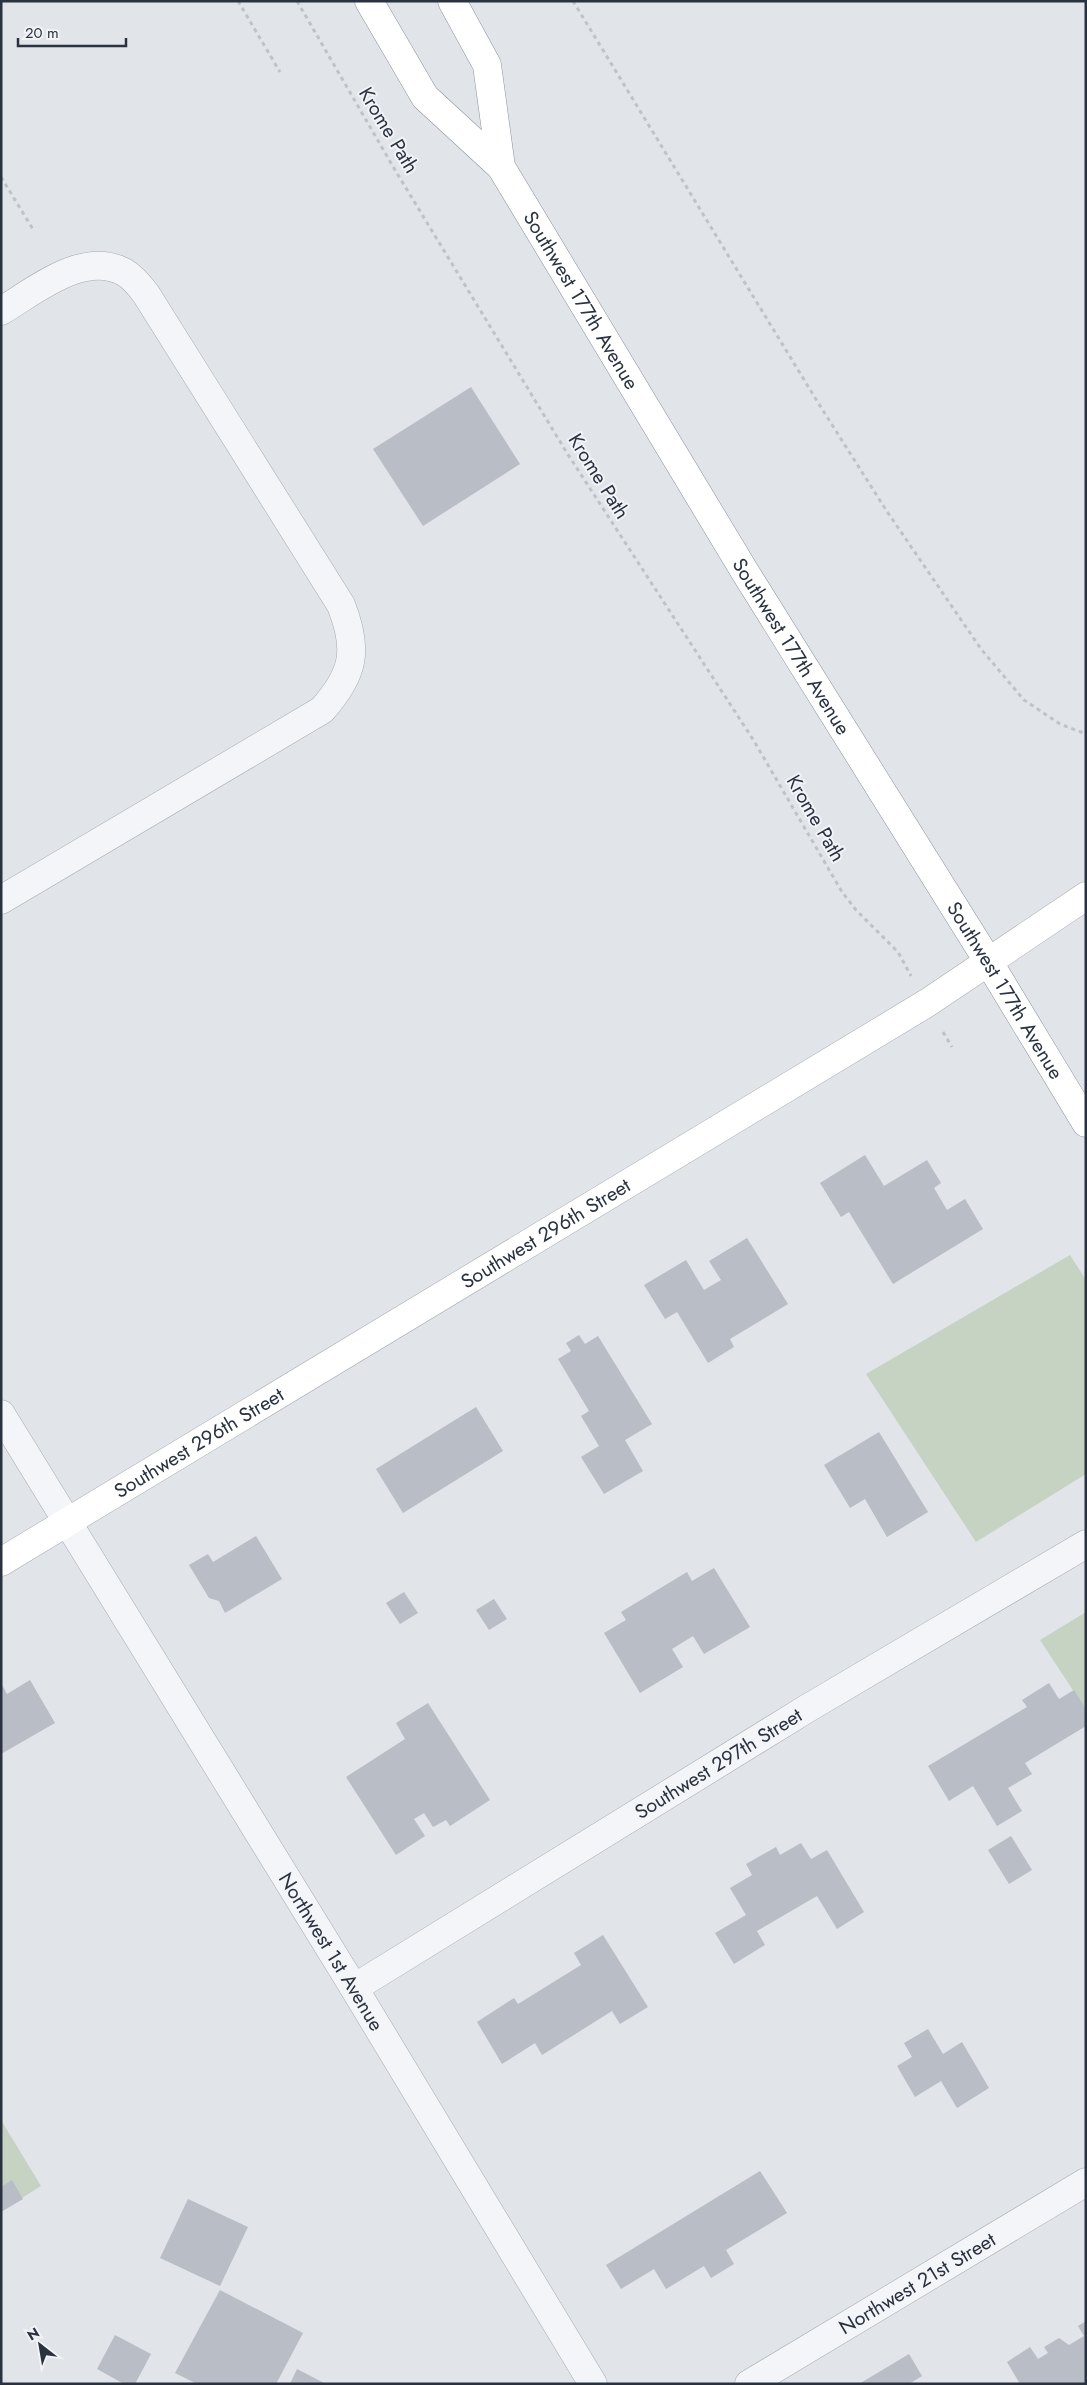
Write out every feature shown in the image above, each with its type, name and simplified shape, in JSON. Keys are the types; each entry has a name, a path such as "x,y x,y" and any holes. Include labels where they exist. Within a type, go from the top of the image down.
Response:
{"main road":[{"name":"Southwest 177th Avenue","path":"370,1 425,96 501,167 745,572 988,961 1086,1123"},
{"name":"Southwest 177th Avenue","path":"452,1 487,65 501,167"},
{"name":"Southwest 296th Street","path":"1,1562 918,1008 1086,896"}],"street":[{"path":"1,311 49,282 81,268 98,265 113,268 126,273 137,283 146,294 341,605 351,634 353,650 349,668 340,686 322,710 1,900"},
{"name":"Northwest 1st Avenue","path":"1,1414 354,1988 593,2384"},
{"name":"Southwest 297th Street","path":"354,1988 808,1708 1086,1544"},
{"name":"Northwest 21st Street","path":"749,2384 1086,2182"}],"path":[{"path":"238,1 280,72"},
{"name":"Krome Path","path":"297,1 395,170 582,478 754,741 842,892 856,910 898,952"},
{"path":"573,1 822,410 980,649 1024,700 1060,724 1086,734"},
{"path":"1,177 34,231"}],"green space":[{"path":"1070,1255 1086,1280 1086,1474 976,1542 866,1374"},
{"path":"1086,1612 1086,1710 1040,1640"},
{"path":"1,2120 41,2186 1,2211"}],"building":[{"path":"471,387 520,464 423,526 373,449"},
{"path":"865,1155 884,1186 927,1160 941,1183 934,1188 947,1210 965,1199 983,1229 893,1284 849,1212 841,1217 820,1183"},
{"path":"747,1238 788,1304 730,1339 734,1347 708,1363 677,1312 665,1319 644,1285 686,1260 704,1290 721,1280 709,1261"},
{"path":"579,1335 585,1344 598,1336 652,1424 625,1440 643,1471 604,1494 581,1457 599,1446 581,1416 589,1411 558,1359 571,1351 566,1343"},
{"path":"476,1407 503,1451 403,1513 376,1469"},
{"path":"879,1432 928,1512 887,1537 865,1499 850,1508 824,1465"},
{"path":"256,1536 282,1579 225,1613 219,1601 209,1598 189,1565 208,1554 213,1562"},
{"path":"714,1568 750,1627 704,1654 693,1636 672,1649 683,1667 640,1693 604,1633 626,1620 621,1612 687,1572 692,1581"},
{"path":"404,1592 418,1613 400,1624 386,1603"},
{"path":"494,1599 507,1619 489,1630 476,1610"},
{"path":"30,1680 55,1723 1,1754 1,1683 7,1694"},
{"path":"1049,1683 1059,1699 1074,1690 1086,1709 1086,1726 1025,1763 1032,1774 1008,1788 1022,1811 997,1826 973,1786 949,1801 928,1766 1027,1707 1022,1700"},
{"path":"428,1703 490,1800 450,1826 446,1820 433,1827 424,1813 414,1819 425,1836 396,1855 346,1777 405,1739 396,1723"},
{"path":"1011,1836 1032,1870 1009,1884 988,1850"},
{"path":"801,1843 811,1859 827,1850 864,1912 837,1929 817,1896 757,1931 765,1945 734,1964 715,1933 746,1915 730,1888 752,1875 746,1864 776,1847 780,1855"},
{"path":"603,1935 648,2007 620,2024 612,2011 542,2055 535,2043 502,2064 477,2022 514,1998 518,2004 581,1965 574,1953"},
{"path":"928,2029 943,2054 962,2042 989,2088 957,2108 941,2081 915,2097 897,2066 912,2057 904,2043"},
{"path":"760,2171 787,2213 726,2250 734,2264 711,2278 704,2266 666,2289 654,2269 621,2289 606,2265"},
{"path":"12,2180 23,2199 1,2212 1,2187"},
{"path":"188,2199 248,2227 220,2286 160,2258"},
{"path":"220,2290 303,2333 276,2384 197,2384 175,2373"},
{"path":"1086,2321 1086,2384 1020,2384 1007,2362 1030,2347 1038,2359 1048,2353 1044,2347 1059,2338 1069,2345 1084,2336 1078,2326"},
{"path":"115,2335 151,2354 135,2384 124,2384 97,2369"},
{"path":"909,2354 922,2376 909,2384 859,2384"},
{"path":"297,2369 326,2384 290,2384"}]}
